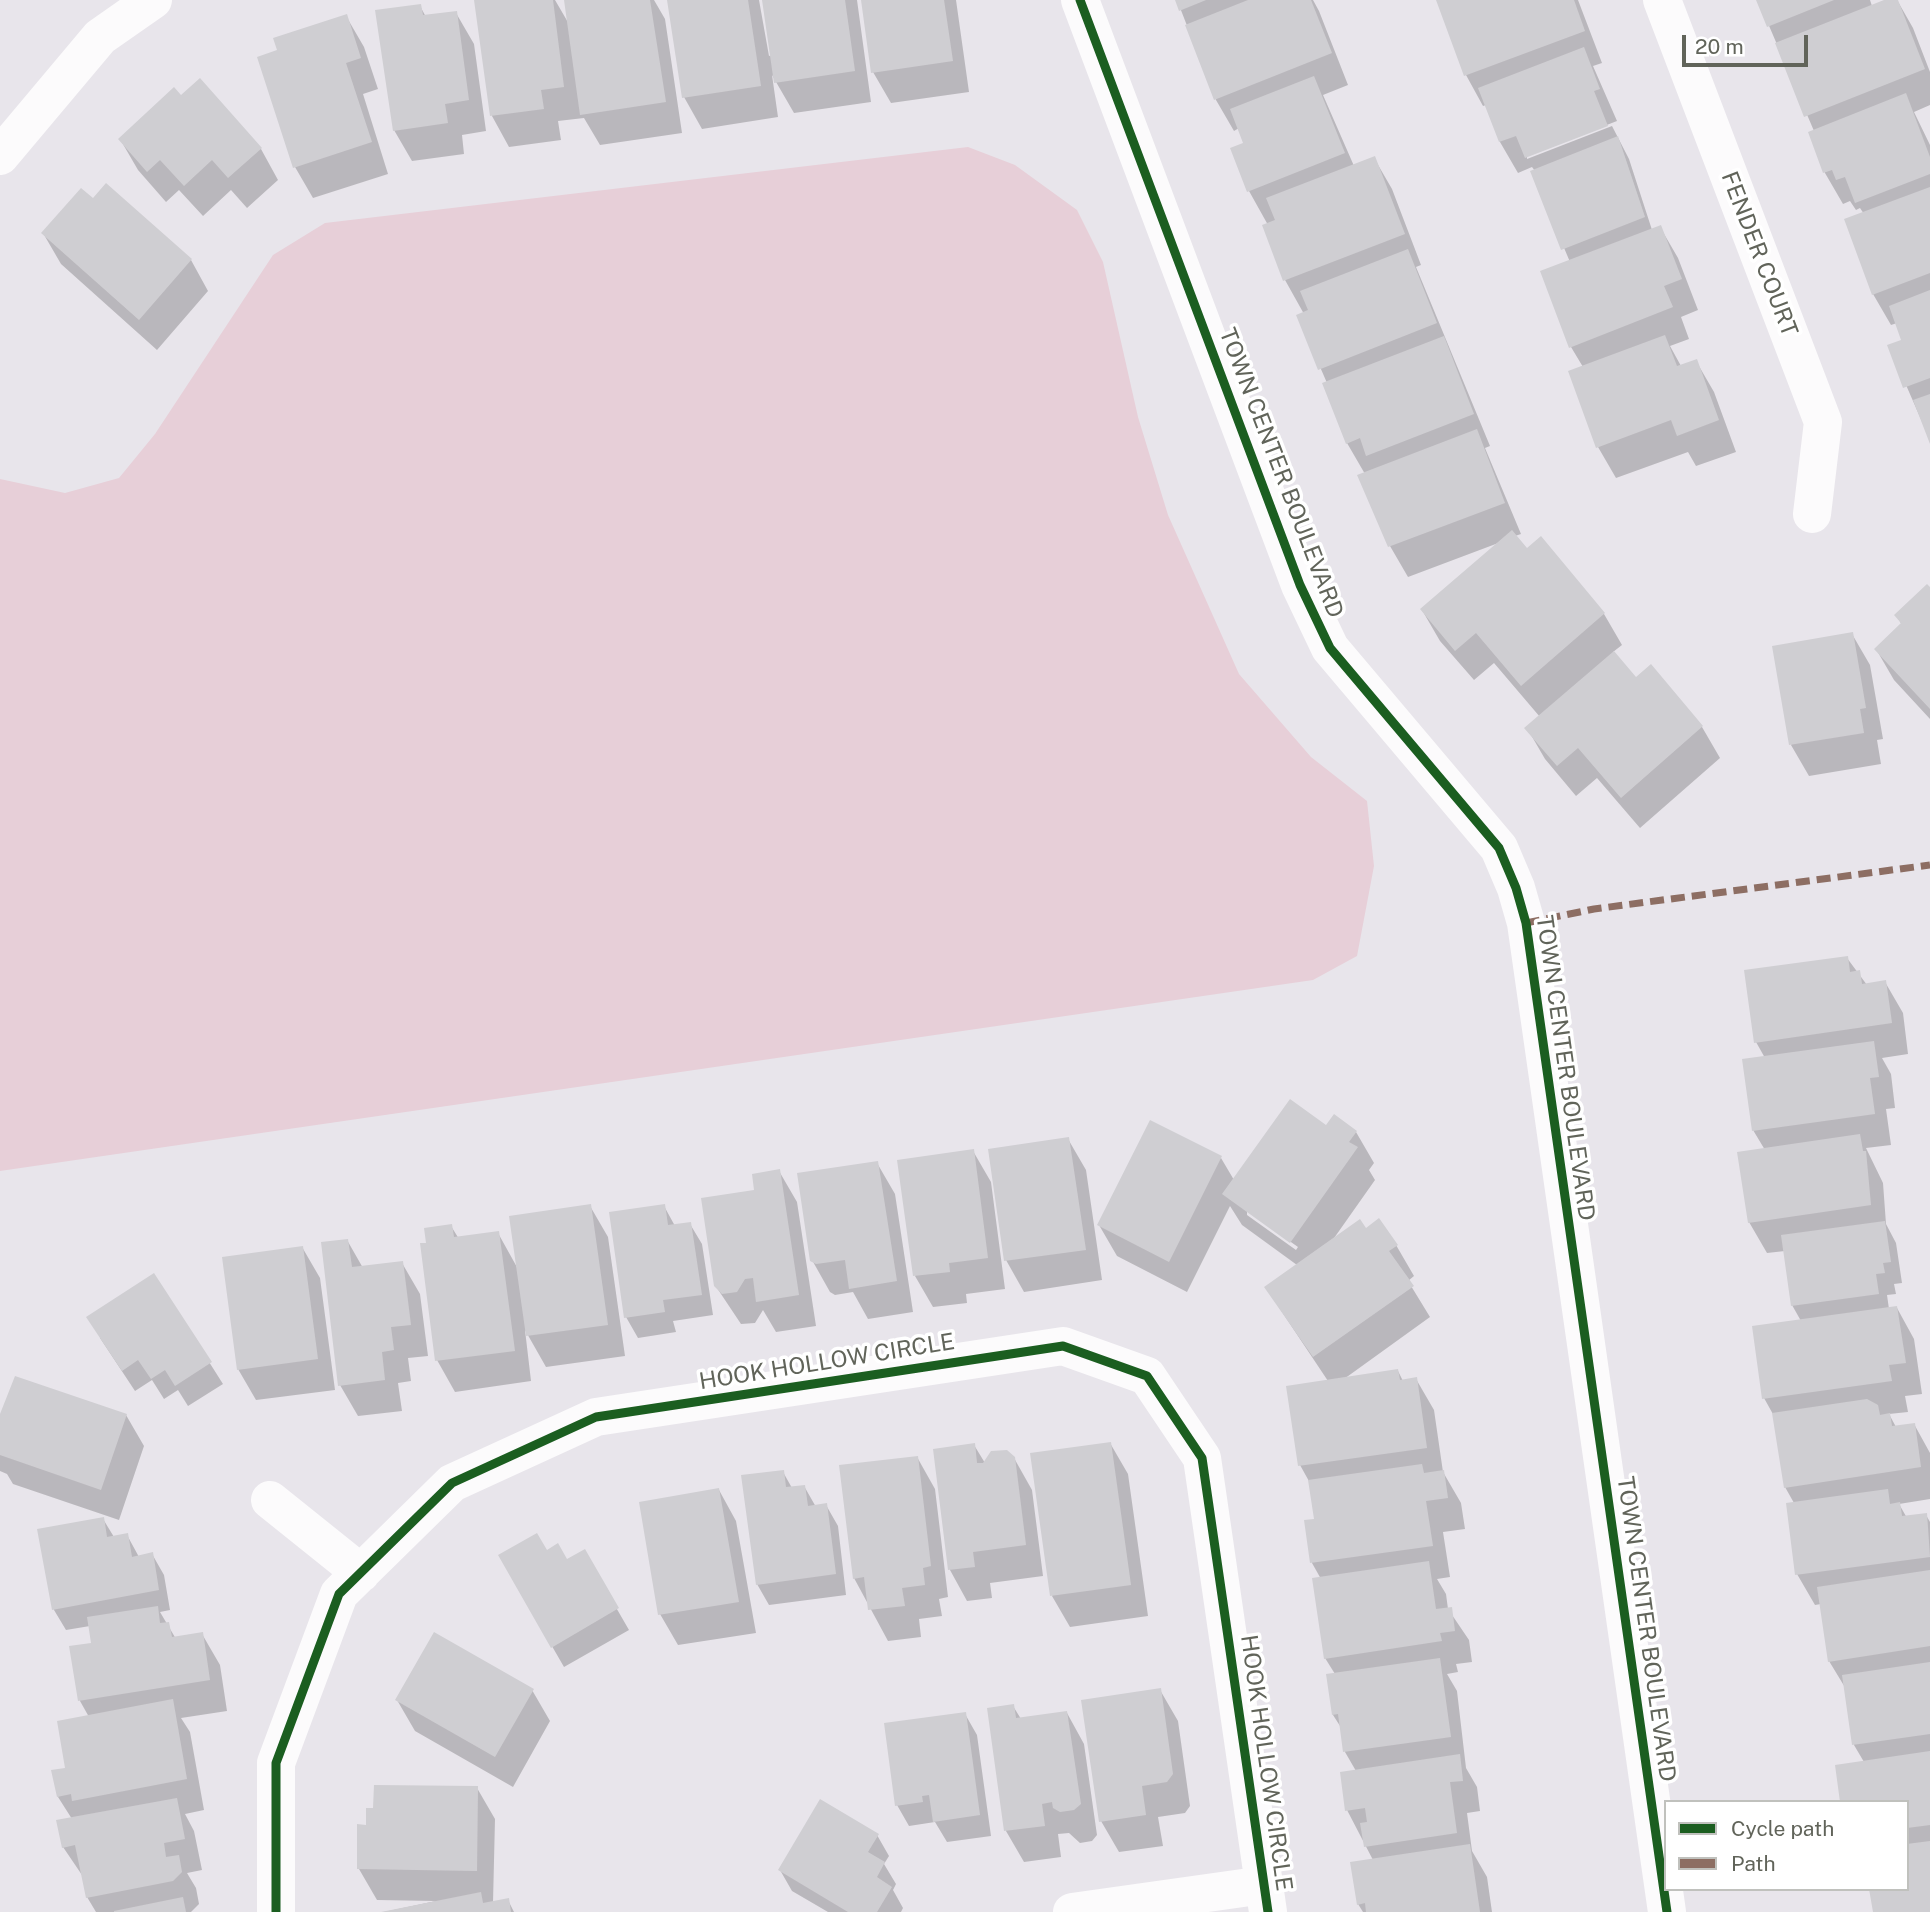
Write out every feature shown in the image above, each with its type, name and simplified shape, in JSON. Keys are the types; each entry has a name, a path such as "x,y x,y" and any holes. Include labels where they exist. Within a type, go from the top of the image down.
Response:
{"street":[{"path":"0,156 100,37 153,0"},
{"name":"TOWN CENTER BOULEVARD","path":"1080,0 1300,585 1330,648 1499,848 1519,900 1526,923 1667,1912"},
{"name":"FENDER COURT","path":"1662,0 1823,422 1812,514"},
{"name":"HOOK HOLLOW CIRCLE","path":"276,1912 276,1763 339,1594 452,1483 596,1418 1063,1346 1147,1376 1202,1458 1266,1899"},
{"path":"270,1500 361,1573"},
{"path":"1072,1912 1266,1899"}],"shaded area":[{"path":"968,147 1015,165 1077,210 1103,262 1138,417 1168,515 1239,674 1311,757 1367,801 1374,866 1357,956 1313,980 0,1171 0,479 65,493 119,478 155,434 273,255 325,223"}],"building":[{"path":"474,0 553,0 564,87 541,90 544,109 490,116"},
{"path":"564,0 650,0 666,102 580,115"},
{"path":"667,0 748,0 761,86 682,98"},
{"path":"762,0 845,0 855,71 774,83"},
{"path":"861,0 944,0 953,61 871,73"},
{"path":"1175,0 1206,0 1179,11"},
{"path":"1248,0 1311,0 1332,53 1214,100 1185,25"},
{"path":"1436,0 1574,0 1585,31 1464,76"},
{"path":"1756,0 1834,0 1767,27"},
{"path":"1884,0 1898,0 1925,69 1804,117 1775,43"},
{"path":"421,4 423,15 457,11 469,100 445,104 448,123 393,131 375,10"},
{"path":"347,14 361,58 346,63 372,142 293,168 257,57 277,50 273,38"},
{"path":"1584,47 1600,89 1594,91 1608,126 1525,158 1516,136 1499,142 1478,88"},
{"path":"1314,76 1345,153 1247,192 1230,148 1243,143 1230,109"},
{"path":"200,78 262,148 228,178 212,160 184,186 160,160 147,172 118,139 174,87 181,95"},
{"path":"1906,93 1930,157 1930,174 1855,203 1845,177 1836,180 1832,170 1823,173 1808,132"},
{"path":"1618,136 1645,217 1561,250 1530,171"},
{"path":"1375,156 1405,234 1283,281 1262,225 1275,220 1266,198"},
{"path":"106,183 192,259 139,320 41,233 81,188 93,198"},
{"path":"1930,187 1930,273 1872,295 1844,219"},
{"path":"1661,225 1682,279 1664,286 1673,307 1569,348 1540,271"},
{"path":"1408,249 1437,323 1318,370 1296,315 1308,310 1300,291"},
{"path":"1930,290 1930,378 1903,388 1887,345 1901,340 1889,306"},
{"path":"1665,335 1677,366 1697,359 1719,420 1677,436 1671,420 1596,448 1568,371"},
{"path":"1444,336 1474,414 1366,456 1360,438 1346,444 1322,383"},
{"path":"1930,394 1930,444 1913,400"},
{"path":"1477,429 1505,503 1388,547 1357,475"},
{"path":"1512,530 1527,548 1541,536 1605,613 1521,686 1476,633 1455,651 1420,609"},
{"path":"1927,584 1930,587 1930,709 1874,649 1901,623 1894,615"},
{"path":"1853,632 1866,708 1860,709 1864,733 1789,745 1772,646"},
{"path":"1614,651 1636,677 1651,664 1703,726 1621,798 1578,748 1557,766 1524,728"},
{"path":"1848,956 1850,972 1860,970 1862,984 1886,980 1892,1023 1754,1043 1744,970"},
{"path":"1874,1041 1879,1077 1870,1078 1875,1114 1752,1131 1742,1059"},
{"path":"1290,1099 1326,1125 1334,1114 1357,1131 1349,1142 1358,1147 1290,1243 1222,1194"},
{"path":"1150,1120 1222,1156 1169,1262 1097,1225"},
{"path":"1860,1134 1863,1151 1866,1151 1871,1205 1748,1223 1737,1152"},
{"path":"1069,1137 1086,1250 1004,1261 988,1149"},
{"path":"974,1149 988,1258 949,1263 950,1272 913,1276 897,1160"},
{"path":"878,1161 897,1281 849,1289 845,1260 816,1264 810,1261 797,1173"},
{"path":"780,1169 799,1295 756,1302 753,1278 745,1279 737,1292 722,1294 714,1286 701,1198 754,1190 752,1174"},
{"path":"591,1204 608,1325 526,1336 509,1216"},
{"path":"665,1204 668,1225 691,1222 702,1295 663,1300 665,1312 624,1318 609,1212"},
{"path":"1379,1218 1398,1245 1389,1251 1414,1286 1313,1357 1264,1287 1360,1219 1366,1228"},
{"path":"1885,1221 1891,1262 1883,1263 1885,1273 1876,1274 1879,1294 1791,1306 1781,1235"},
{"path":"452,1224 454,1237 499,1231 515,1351 435,1361 420,1243 426,1243 424,1228"},
{"path":"348,1239 352,1267 403,1261 411,1325 391,1327 394,1350 382,1352 385,1380 338,1386 321,1242"},
{"path":"303,1246 318,1359 237,1370 222,1257"},
{"path":"154,1273 212,1362 175,1386 165,1370 151,1379 138,1360 122,1371 86,1317"},
{"path":"1897,1306 1906,1363 1889,1365 1892,1381 1762,1399 1752,1326"},
{"path":"1398,1369 1400,1380 1417,1377 1427,1448 1298,1466 1286,1386"},
{"path":"15,1376 127,1414 101,1490 0,1455 0,1414"},
{"path":"1867,1399 1878,1405 1880,1415 1890,1413 1892,1426 1915,1423 1921,1467 1784,1488 1772,1413"},
{"path":"1111,1442 1131,1585 1050,1596 1030,1453"},
{"path":"975,1443 977,1463 983,1463 991,1451 1007,1450 1015,1457 1026,1545 973,1552 975,1567 948,1570 933,1449"},
{"path":"918,1456 931,1566 923,1568 925,1585 902,1588 905,1606 868,1610 864,1577 853,1579 839,1465"},
{"path":"1422,1464 1424,1473 1444,1470 1448,1498 1426,1501 1433,1546 1310,1563 1304,1520 1314,1519 1308,1480"},
{"path":"784,1470 786,1487 805,1485 808,1506 827,1503 836,1574 756,1585 741,1475"},
{"path":"719,1488 739,1602 658,1615 639,1502"},
{"path":"1888,1489 1890,1504 1900,1502 1902,1516 1927,1513 1930,1557 1795,1575 1786,1503"},
{"path":"104,1517 107,1537 128,1533 132,1557 153,1552 159,1590 52,1610 37,1529"},
{"path":"537,1533 547,1550 558,1543 567,1559 585,1549 619,1608 551,1648 498,1555"},
{"path":"1429,1561 1436,1609 1452,1607 1455,1631 1440,1633 1442,1641 1324,1659 1312,1578"},
{"path":"1930,1570 1930,1646 1828,1662 1817,1587"},
{"path":"158,1606 160,1623 169,1622 172,1637 203,1632 210,1680 78,1701 69,1646 91,1643 87,1617"},
{"path":"434,1632 534,1689 495,1757 395,1700"},
{"path":"1440,1658 1451,1737 1343,1752 1338,1714 1332,1715 1326,1674"},
{"path":"1930,1662 1930,1734 1852,1745 1842,1675"},
{"path":"1161,1688 1173,1774 1167,1782 1142,1786 1146,1815 1099,1822 1081,1700"},
{"path":"173,1699 187,1779 72,1801 71,1794 57,1797 51,1770 65,1768 57,1721"},
{"path":"1014,1704 1016,1718 1067,1711 1081,1804 1074,1810 1060,1812 1053,1808 1052,1802 1042,1804 1045,1826 1004,1831 987,1708"},
{"path":"966,1712 980,1815 933,1822 929,1795 922,1796 923,1802 895,1806 884,1723"},
{"path":"1930,1751 1930,1825 1909,1828 1909,1800 1840,1800 1835,1765"},
{"path":"1460,1754 1463,1781 1450,1782 1457,1833 1364,1847 1360,1823 1367,1822 1365,1808 1345,1811 1340,1772"},
{"path":"374,1785 478,1786 477,1871 357,1869 357,1824 366,1825 366,1808 373,1808"},
{"path":"177,1798 185,1839 164,1843 166,1857 179,1855 182,1872 173,1881 86,1898 75,1845 62,1848 56,1820"},
{"path":"820,1799 879,1834 868,1852 885,1862 877,1877 892,1887 877,1912 848,1912 778,1870"},
{"path":"1930,1841 1930,1912 1873,1912 1869,1891 1909,1891 1909,1844"},
{"path":"1470,1844 1480,1912 1366,1912 1365,1903 1357,1905 1350,1862"},
{"path":"481,1892 483,1903 509,1898 511,1912 381,1912"},
{"path":"183,1897 186,1912 114,1912 114,1911"}],"marked path":[{"path":"1526,923 1594,909 1930,865"}],"cycle path":[{"path":"1080,0 1300,585 1330,648 1499,848 1516,888 1526,923 1664,1891"},
{"path":"276,1912 276,1763 339,1594 452,1483 596,1417 1063,1346 1147,1376 1202,1458 1268,1912"},
{"path":"1664,1891 1667,1912"}]}
